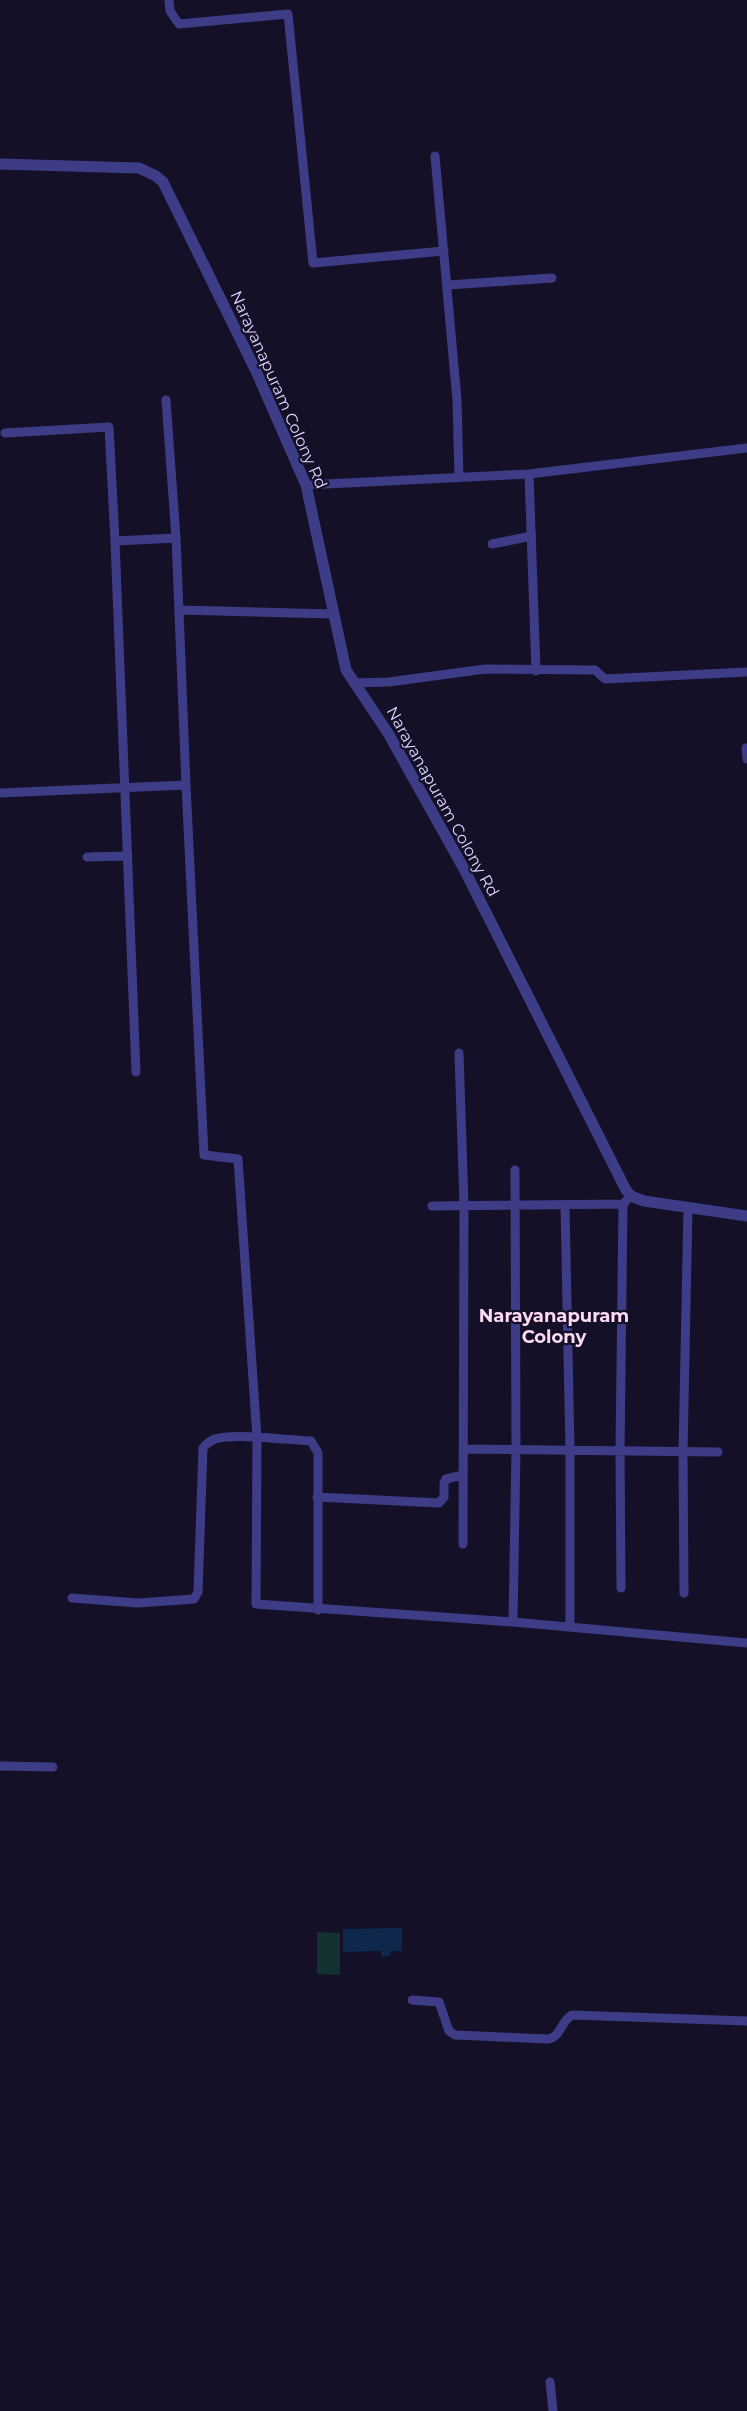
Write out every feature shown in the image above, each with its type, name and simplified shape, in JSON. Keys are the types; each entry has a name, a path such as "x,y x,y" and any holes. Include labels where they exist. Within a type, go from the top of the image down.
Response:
{"street":[{"path":"169,0 170,11 179,24 288,14 313,263 444,251"},
{"path":"435,156 448,285 459,478"},
{"name":"Narayanapuram Colony Rd","path":"0,164 139,168 156,176 163,182 256,371 306,486 346,670 388,733 464,869 626,1190 627,1200"},
{"path":"448,285 552,278"},
{"path":"166,400 176,538 204,1155 238,1159 257,1438 255,1602 259,1606 513,1622 747,1643"},
{"path":"6,433 109,427 126,788 136,1072"},
{"path":"306,486 529,474 747,448"},
{"path":"529,474 536,671"},
{"path":"492,544 532,536"},
{"path":"115,541 176,538"},
{"path":"179,610 333,614"},
{"path":"353,683 389,682 485,669 536,671 595,670 605,680 747,672"},
{"path":"746,748 747,759"},
{"path":"0,793 186,785"},
{"path":"88,857 128,856"},
{"path":"459,1053 464,1205 465,1450 463,1544"},
{"path":"513,1622 516,1449 515,1170"},
{"path":"621,1588 620,1451 627,1200"},
{"path":"432,1206 565,1205 627,1200 747,1216"},
{"path":"565,1205 570,1451 570,1627"},
{"path":"684,1593 683,1452 688,1208"},
{"path":"72,1598 138,1603 194,1599 198,1592 203,1448 209,1442 218,1438 257,1438 311,1441 318,1453 318,1610"},
{"path":"465,1450 718,1452"},
{"path":"317,1496 439,1503 444,1497 444,1483 446,1479 463,1475"},
{"path":"0,1766 52,1766"},
{"path":"412,2000 439,2002 449,2031 454,2035 548,2039 555,2037 568,2017 572,2015 747,2021"},
{"path":"550,2382 553,2411"}],"green space":[{"path":"317,1932 340,1933 340,1975 317,1974"}],"water":[{"path":"402,1928 402,1951 391,1951 390,1956 382,1957 381,1951 343,1952 343,1929"}],"district":[{"name":"Narayanapuram Colony","path":"554,1327"}]}
